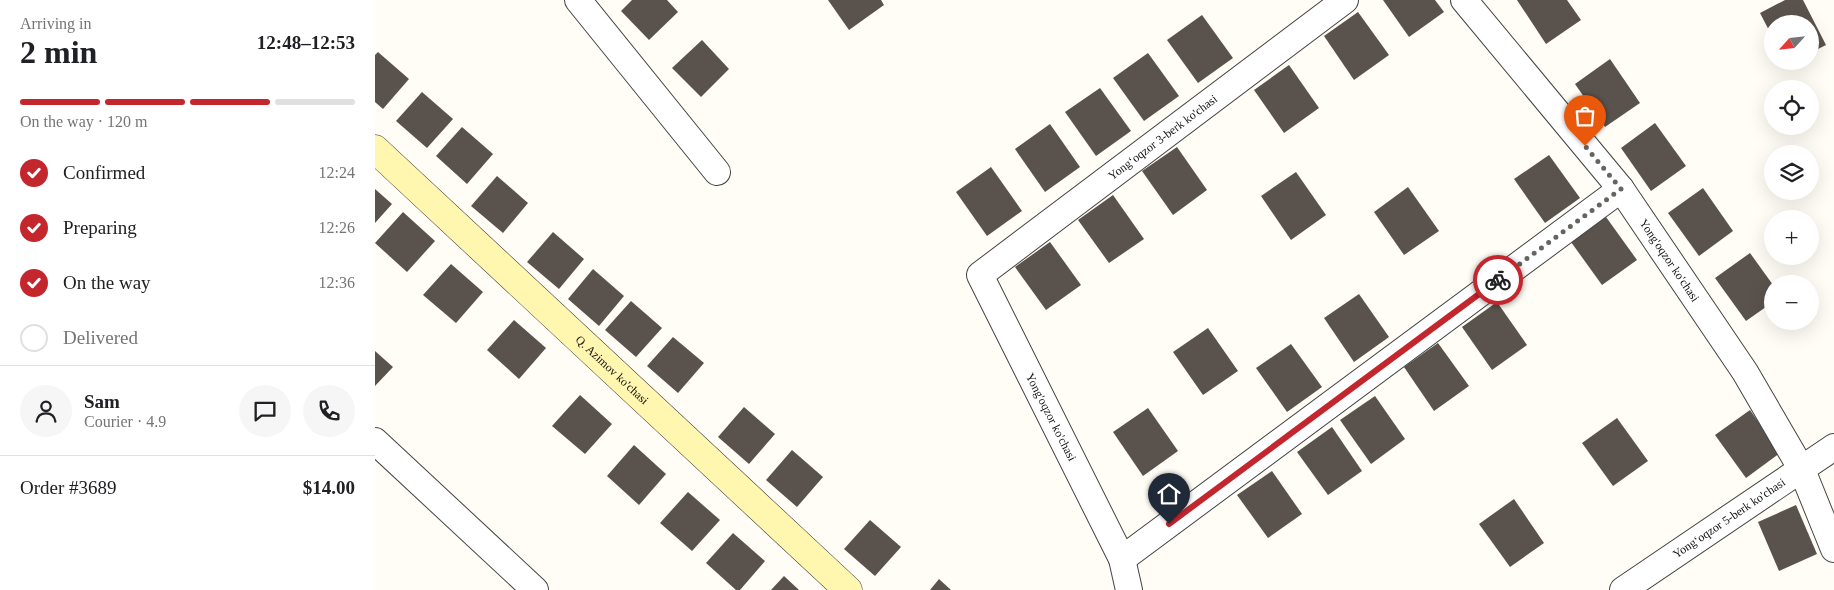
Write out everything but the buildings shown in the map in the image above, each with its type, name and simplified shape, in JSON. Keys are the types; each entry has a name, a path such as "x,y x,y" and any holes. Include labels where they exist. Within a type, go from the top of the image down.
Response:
{"main road":[{"name":"Q. Azimov ko'chasi","path":"375,150 848,590"}],"street":[{"path":"578,0 717,172"},
{"name":"Yong‘oqzor 3-berk ko'chasi","path":"980,275 1345,0"},
{"name":"Yong'oqzor ko'chasi","path":"1464,0 1621,189 1745,372 1802,470 1834,549"},
{"path":"1122,559 1621,189"},
{"name":"Yong'oqzor ko'chasi","path":"980,275 1122,559 1129,590"},
{"path":"375,441 535,590"},
{"name":"Yong‘oqzor 5-berk ko'chasi","path":"1623,590 1834,447"}],"way so far":[{"path":"1498,280 1621,189 1585,146"}],"route":[{"path":"1169,524 1498,280"}]}
